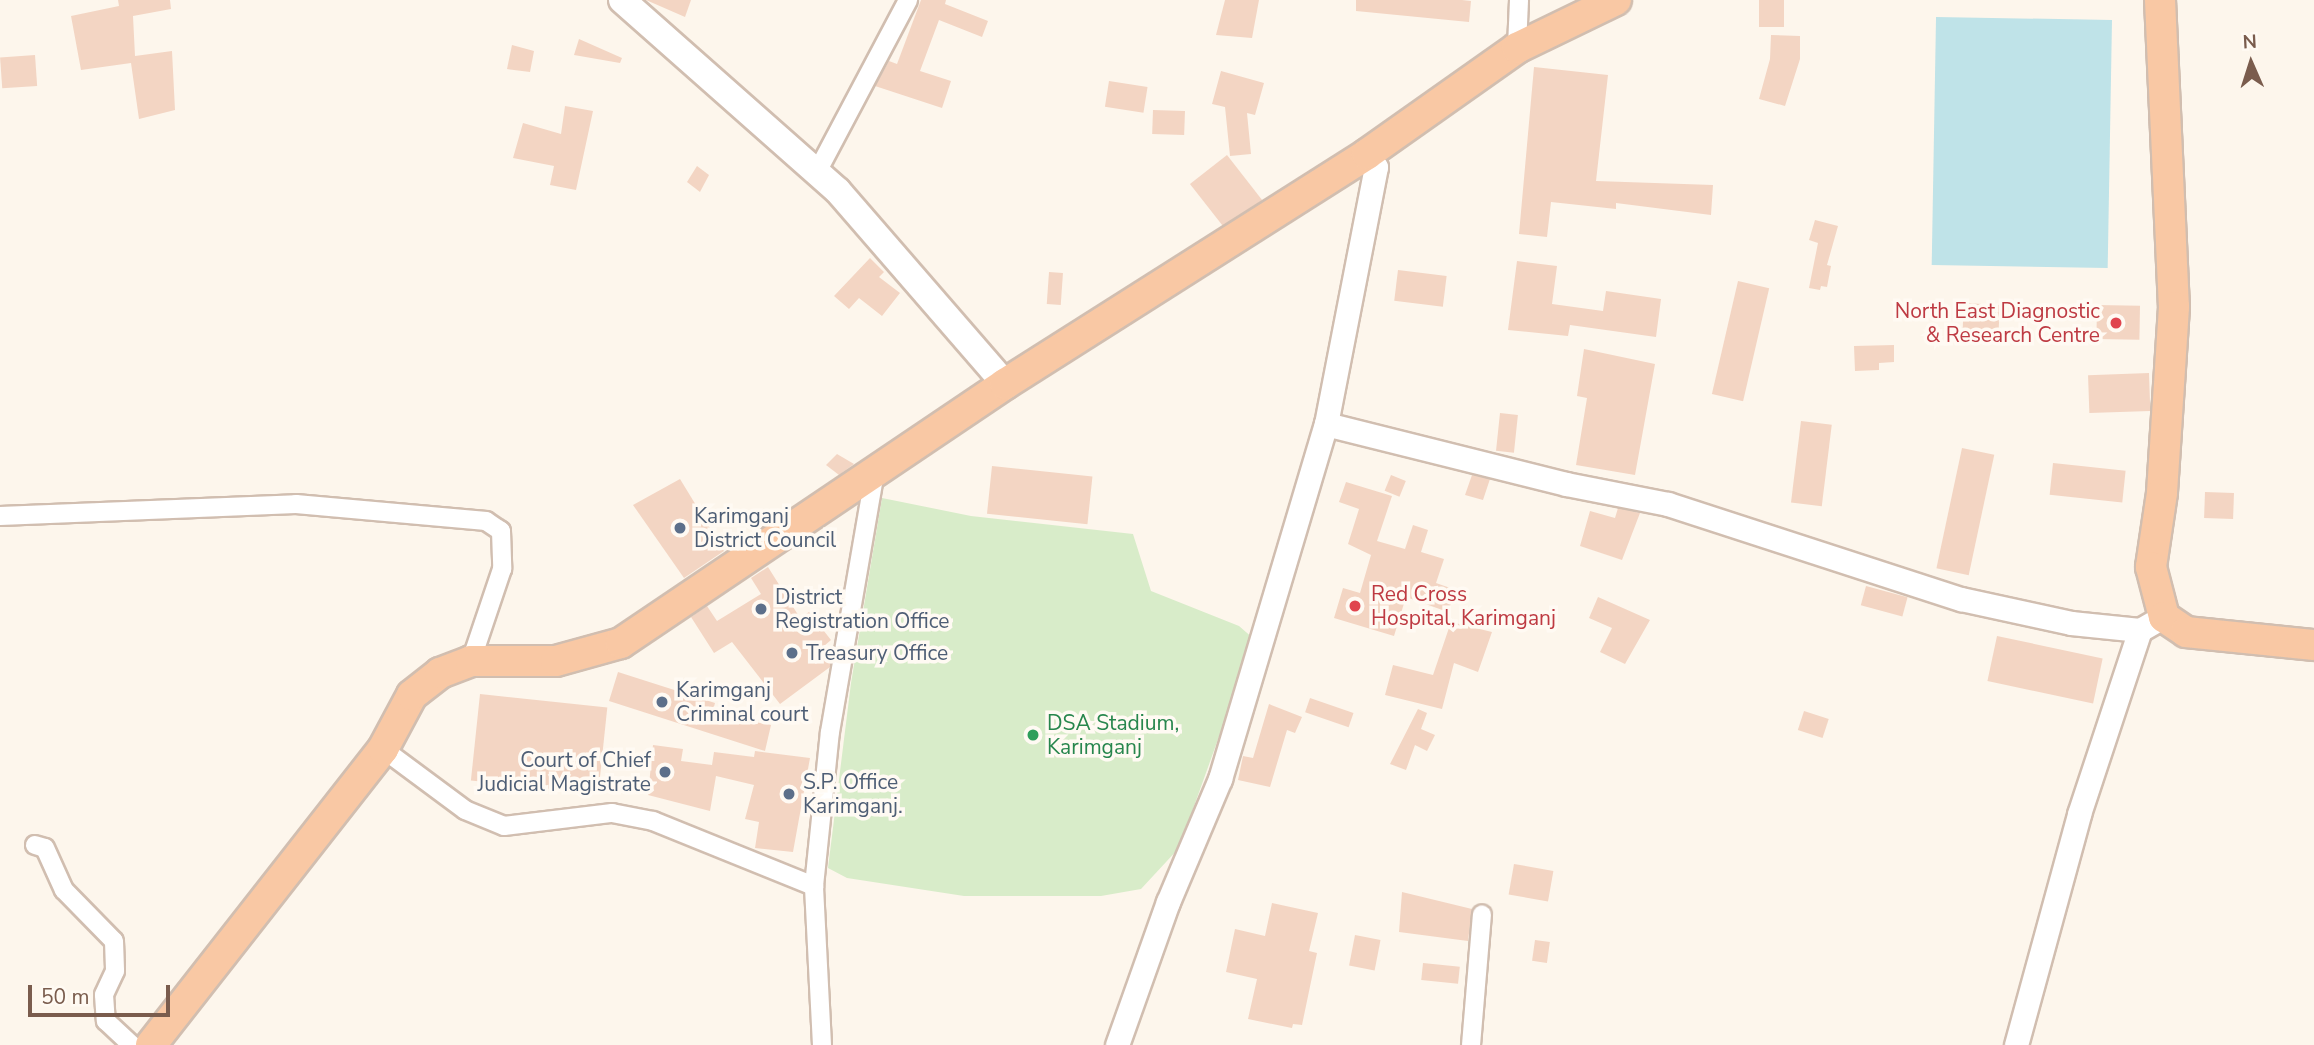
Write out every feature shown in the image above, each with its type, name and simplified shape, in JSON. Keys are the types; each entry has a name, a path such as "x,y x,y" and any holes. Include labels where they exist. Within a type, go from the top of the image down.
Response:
{"highway":[{"path":"151,1045 383,749 412,695 440,673 471,661 556,661 621,643 1005,384 1367,154 1517,48 1616,0"},
{"path":"2160,0 2174,307 2162,493 2151,566 2152,623 2186,632 2314,645"}],"main road":[{"path":"622,0 817,172 1005,384"}],"street":[{"path":"817,172 908,0"},
{"path":"1517,48 1518,0"},
{"path":"1117,1045 1168,902 1220,779 1326,424 1376,167 1367,154"},
{"path":"1326,424 1566,484 1668,504 1961,599 2071,624 2152,623 2080,814 2016,1045"},
{"path":"822,1045 814,887 830,732 875,471"},
{"path":"0,516 296,504 486,521 501,531 502,569 471,661"},
{"path":"383,749 465,810 504,825 612,813 643,818 814,887"},
{"path":"35,845 45,848 64,890 114,941 115,971 104,995 106,1021 132,1045"},
{"path":"1471,1045 1482,914"}],"green space":[{"name":"DSA Stadium, Karimganj","path":"882,498 971,516 1133,534 1151,591 1239,626 1254,639 1179,848 1141,889 1101,896 964,896 847,878 828,868 851,683"}],"water":[{"path":"1936,17 2112,20 2108,268 1932,265"}],"building":[{"path":"118,0 170,0 171,9 133,16 135,56 172,51 175,110 139,119 131,63 81,70 71,16 119,6"},
{"path":"646,0 691,0 685,17"},
{"path":"921,0 946,0 945,4 988,21 982,37 939,20 920,71 951,81 942,108 875,86 889,61 897,64"},
{"path":"1225,0 1259,0 1252,38 1216,35"},
{"path":"1356,0 1471,1 1469,22 1356,11"},
{"path":"1759,0 1784,0 1784,27 1759,27"},
{"path":"1771,35 1800,36 1800,59 1785,106 1759,99 1770,59"},
{"path":"579,39 622,58 620,63 574,55"},
{"path":"512,45 534,51 530,72 507,69"},
{"path":"35,55 37,86 2,88 0,57"},
{"path":"1534,67 1608,75 1596,181 1713,185 1711,215 1616,203 1616,209 1551,202 1547,237 1519,234"},
{"path":"1221,71 1264,83 1255,115 1247,113 1251,154 1230,156 1225,107 1212,104"},
{"path":"1109,81 1148,87 1143,113 1105,107"},
{"path":"565,106 593,111 576,190 550,185 554,166 513,158 523,123 561,134"},
{"path":"1153,110 1185,111 1184,135 1152,134"},
{"path":"1227,155 1262,200 1225,229 1190,184"},
{"path":"697,166 709,175 700,192 687,182"},
{"path":"1815,220 1838,226 1827,265 1831,266 1827,287 1821,286 1820,290 1809,288 1818,243 1809,240"},
{"path":"870,258 884,272 879,277 900,293 882,316 859,298 849,309 834,296"},
{"path":"1517,261 1557,266 1552,304 1603,311 1606,291 1661,299 1656,337 1570,325 1568,336 1508,330"},
{"path":"1398,270 1447,276 1443,307 1394,301"},
{"path":"1049,272 1063,273 1061,305 1047,304"},
{"path":"1738,281 1769,288 1743,401 1712,394"},
{"path":"1964,303 2000,305 1998,336 1962,334"},
{"path":"2097,305 2140,306 2139,340 2096,339"},
{"path":"1894,345 1894,362 1879,363 1879,370 1855,371 1854,346"},
{"path":"1584,349 1655,364 1635,475 1576,465 1587,398 1577,396"},
{"path":"2149,373 2150,411 2089,413 2088,375"},
{"path":"1500,413 1518,415 1514,453 1496,451"},
{"path":"1801,421 1832,425 1822,506 1791,502"},
{"path":"1962,448 1994,455 1969,575 1936,568"},
{"path":"837,454 854,464 839,475 826,465"},
{"path":"2053,463 2126,471 2122,502 2050,495"},
{"path":"992,466 1092,477 1087,524 987,514"},
{"path":"1391,475 1406,481 1399,497 1385,491"},
{"path":"1472,475 1490,479 1483,500 1465,495"},
{"name":"Karimganj District Council","path":"680,479 724,551 684,578 633,505"},
{"path":"1346,482 1392,496 1377,541 1405,549 1413,525 1428,530 1421,552 1444,559 1436,583 1456,590 1448,612 1406,597 1394,636 1334,618 1343,588 1360,593 1371,555 1348,544 1359,509 1339,502"},
{"path":"2205,492 2234,493 2233,519 2204,518"},
{"path":"1618,508 1640,513 1622,560 1580,546 1590,511 1615,518"},
{"path":"768,567 800,618 809,612 831,640 824,646 831,656 830,667 780,704 732,642 714,653 691,617 707,606 717,621 761,594 751,578"},
{"path":"1866,586 1908,597 1902,616 1861,605"},
{"path":"1598,597 1650,620 1625,664 1600,652 1612,628 1589,618"},
{"path":"1451,622 1492,632 1478,672 1454,663 1442,709 1385,695 1393,665 1433,675"},
{"path":"1997,636 2103,658 2093,703 1987,681"},
{"name":"Karimganj Criminal court","path":"618,672 715,703 712,714 771,725 765,751 609,701"},
{"path":"480,694 607,707 598,794 471,781"},
{"path":"1310,698 1353,713 1349,727 1305,712"},
{"path":"1269,704 1302,717 1295,733 1287,730 1270,787 1238,780 1243,756 1253,758"},
{"path":"1418,709 1427,713 1421,729 1435,735 1427,751 1415,745 1406,770 1390,764"},
{"path":"1804,711 1829,719 1823,738 1798,730"},
{"path":"653,745 683,749 681,761 712,765 714,752 754,757 755,751 810,758 793,852 755,848 759,822 745,819 754,785 716,776 710,811 648,795"},
{"path":"1514,864 1553,871 1548,901 1509,895"},
{"path":"1402,892 1472,909 1468,941 1399,932"},
{"path":"1272,903 1318,913 1309,951 1317,953 1302,1025 1293,1024 1292,1028 1248,1019 1257,979 1226,972 1235,929 1265,936"},
{"path":"1355,935 1381,940 1375,970 1349,965"},
{"path":"1535,940 1550,942 1547,963 1532,961"},
{"path":"1423,963 1460,967 1458,984 1421,980"}],"place":[{"name":"North East Diagnostic & Research Centre","path":"2116,323"},
{"name":"Karimganj District Council","path":"680,528"},
{"name":"Red Cross Hospital, Karimganj","path":"1355,606"},
{"name":"District Registration Office","path":"761,609"},
{"name":"Treasury Office","path":"792,653"},
{"name":"Karimganj Criminal court","path":"662,702"},
{"name":"DSA Stadium, Karimganj","path":"1033,735"},
{"name":"Court of Chief Judicial Magistrate","path":"665,772"},
{"name":"S.P. Office Karimganj.","path":"789,794"}]}
